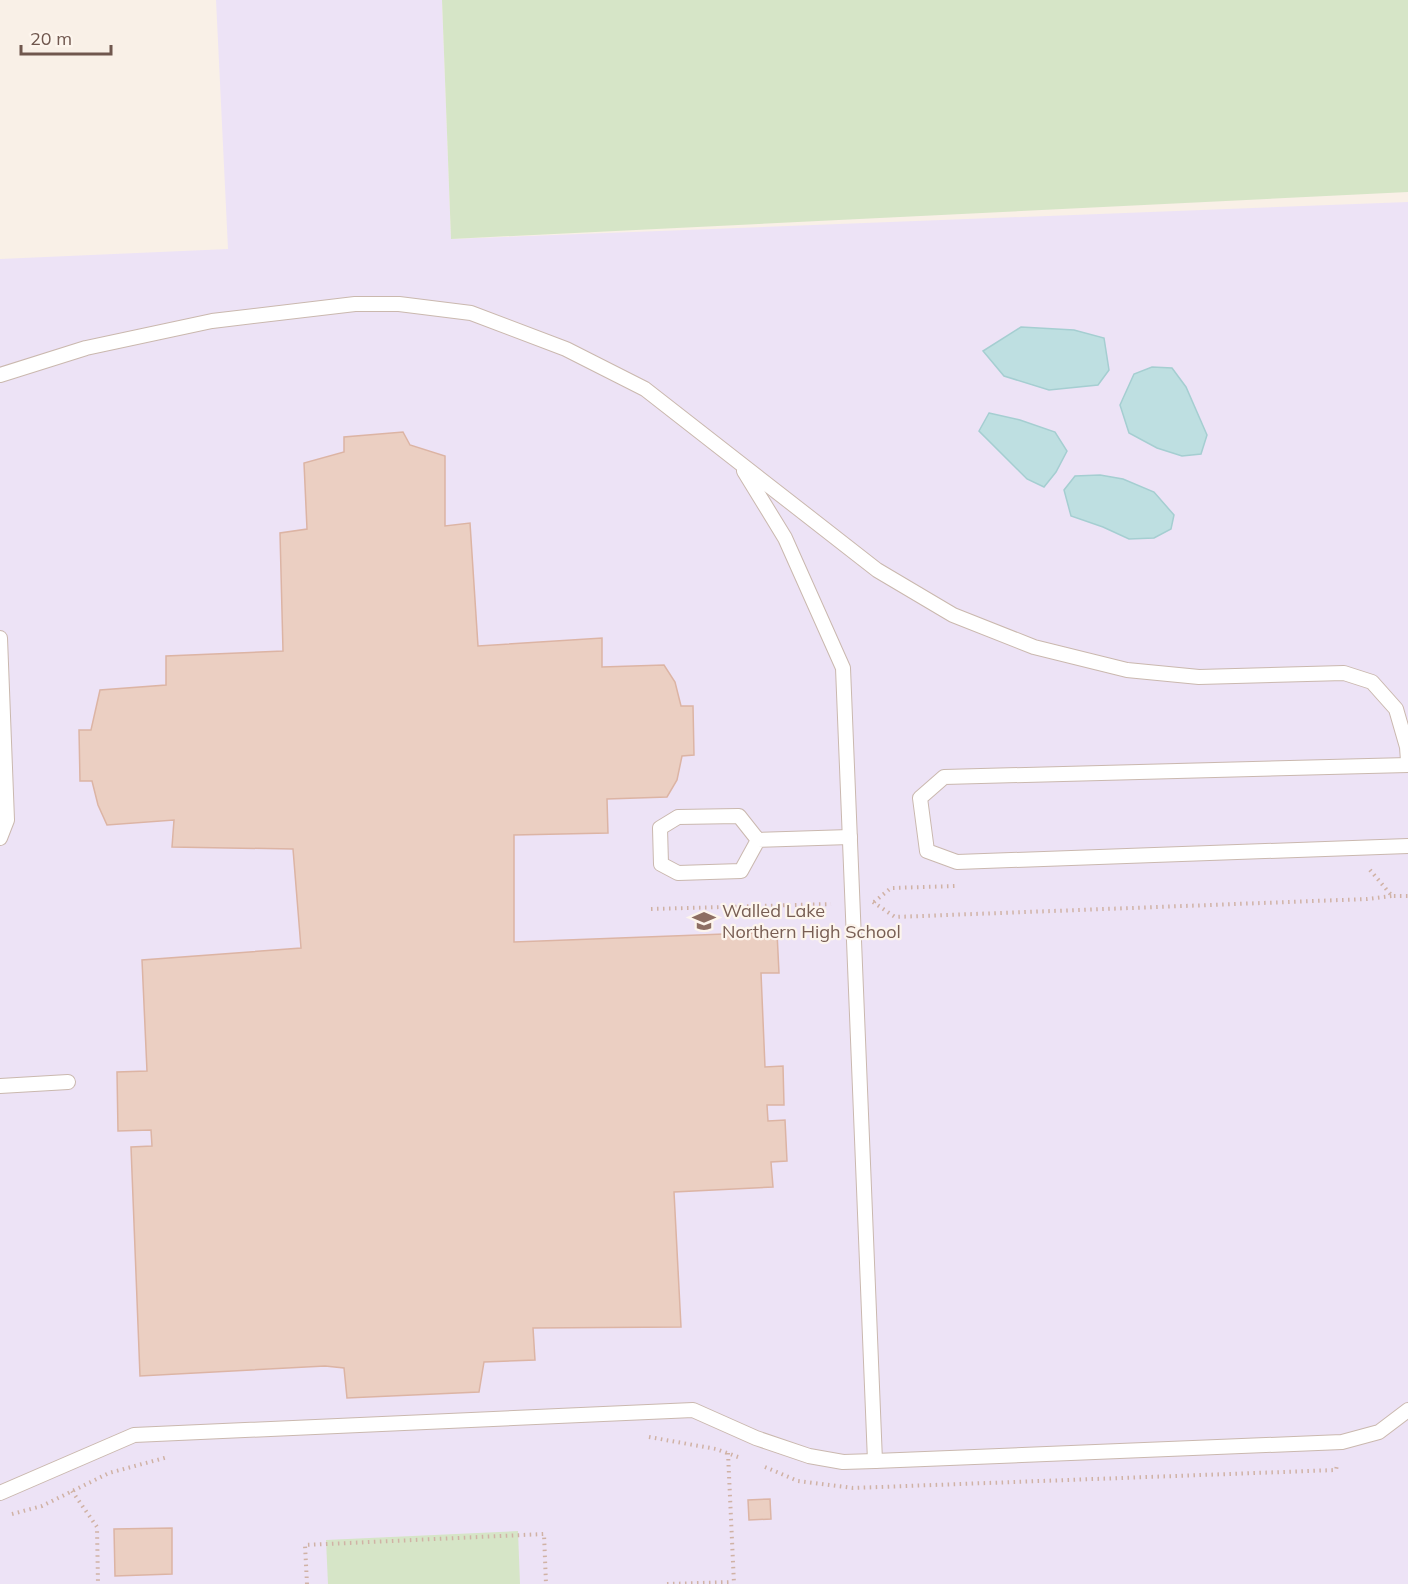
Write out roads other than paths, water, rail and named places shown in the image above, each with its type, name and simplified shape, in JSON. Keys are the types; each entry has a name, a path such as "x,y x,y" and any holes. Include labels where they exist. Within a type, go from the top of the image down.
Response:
{"lane":[{"path":"0,375 86,348 212,321 355,304 409,305 471,313 566,349 645,389 877,570 953,615 1034,647 1127,670 1198,677 1344,673 1372,682 1396,709 1407,747 1408,763 944,777 920,798 927,851 957,862 1408,846"},
{"path":"738,462 786,538 843,668 875,1461"},
{"path":"0,638 8,820 0,838"},
{"path":"739,816 758,840 741,871 678,873 661,864 660,828 678,817 739,816"},
{"path":"758,840 850,837"},
{"path":"0,1086 68,1082"},
{"path":"0,1494 134,1435 693,1410 756,1438 809,1456 843,1462 1342,1442 1379,1432 1408,1410"}],"water":[{"path":"1021,327 1074,330 1104,338 1109,370 1098,385 1049,390 1004,376 983,351"},
{"path":"1152,367 1172,368 1186,387 1207,435 1201,454 1182,456 1157,448 1129,433 1120,405 1134,374"},
{"path":"989,413 1020,420 1055,432 1067,451 1056,472 1044,487 1027,479 979,431"},
{"path":"1100,475 1123,479 1154,492 1174,515 1171,529 1154,538 1129,539 1071,516 1064,490 1075,476"}],"place":[{"name":"Walled Lake Northern High School","path":"704,921"}]}
